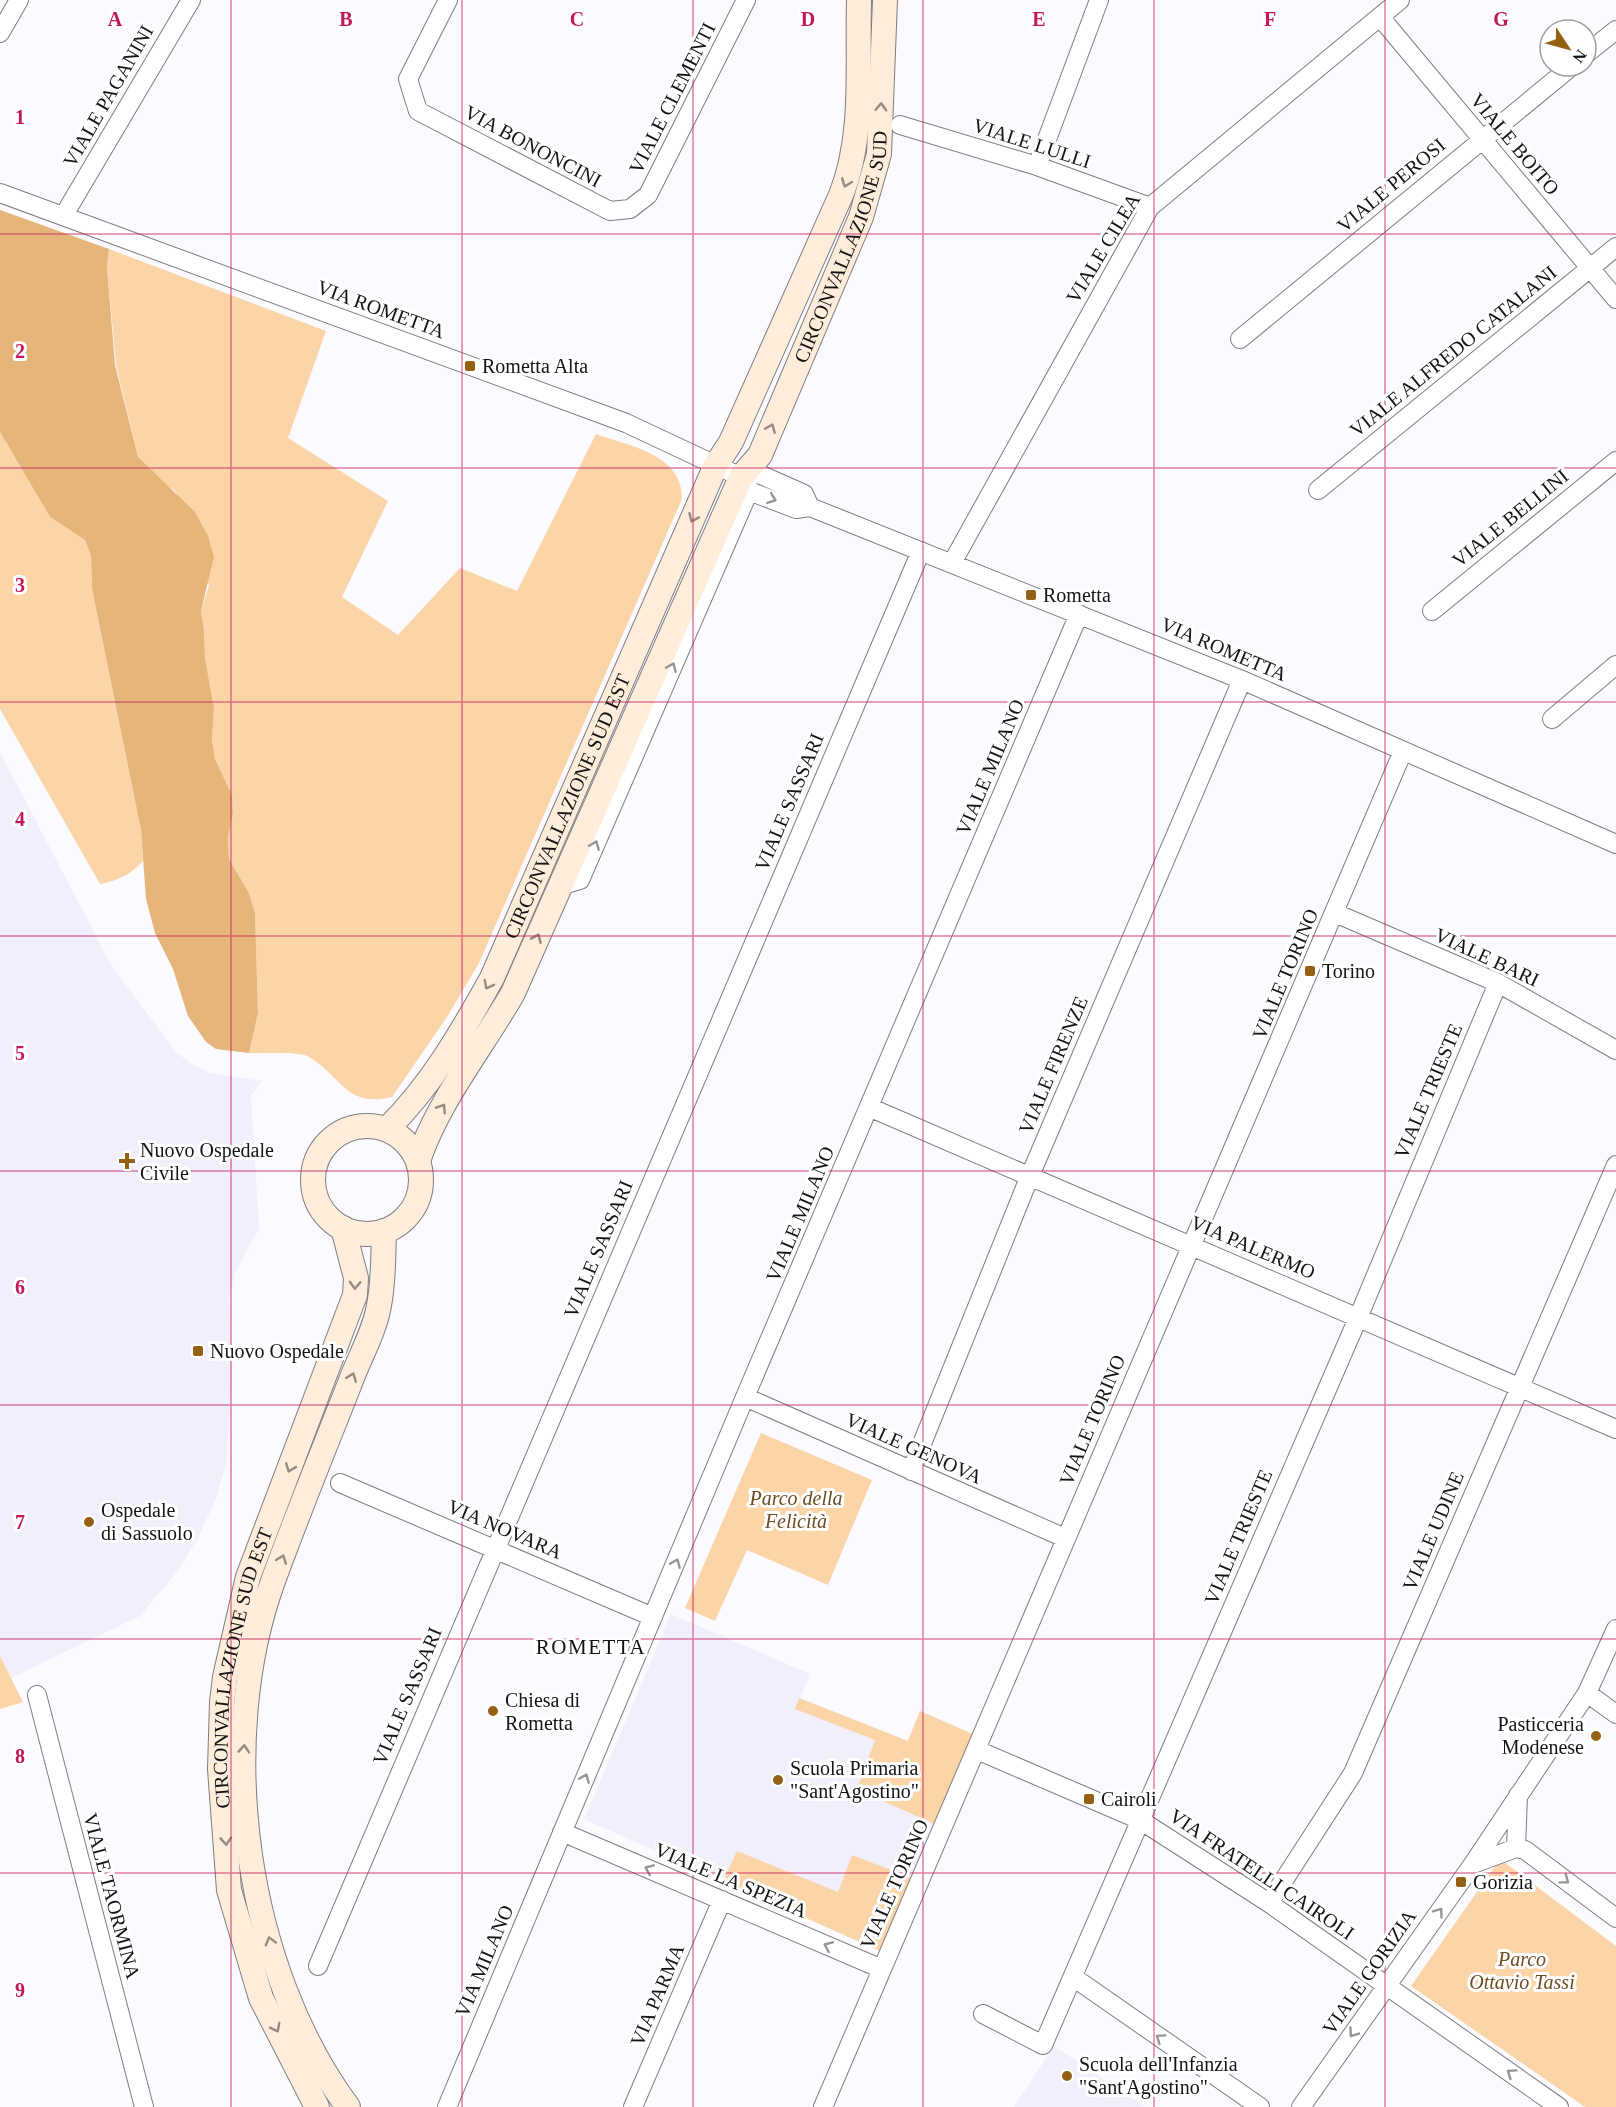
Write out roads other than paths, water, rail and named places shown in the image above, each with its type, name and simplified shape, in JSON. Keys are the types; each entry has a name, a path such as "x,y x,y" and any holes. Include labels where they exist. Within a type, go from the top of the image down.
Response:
{"main road":[{"name":"CIRCONVALLAZIONE SUD","path":"716,465 731,442 850,172 856,133 859,0"},
{"name":"CIRCONVALLAZIONE SUD","path":"745,484 760,455 861,217 879,154 885,0"},
{"name":"CIRCONVALLAZIONE SUD EST","path":"387,1129 412,1104 468,1022 492,978 716,465"},
{"name":"CIRCONVALLAZIONE SUD EST","path":"348,2107 332,2085 282,1988 252,1878 242,1769 249,1678 272,1584 379,1306 384,1231 403,1220 416,1203 421,1182 418,1161 428,1130 487,1039 513,993 745,484"},
{"path":"384,1231 363,1234 343,1228 327,1215 316,1198 313,1184 316,1160 330,1140 349,1128 369,1125 387,1129 400,1137 411,1148 418,1161"},
{"name":"CIRCONVALLAZIONE SUD EST","path":"317,2107 261,1998 229,1890 220,1749 225,1677 248,1577 354,1296 356,1278 343,1228"}],"street":[{"path":"0,33 19,0"},
{"name":"VIALE PAGANINI","path":"64,215 190,0"},
{"name":"VIA BONONCINI","path":"448,0 408,80 418,111 610,211 630,209"},
{"name":"VIALE CLEMENTI","path":"630,209 648,195 746,0"},
{"path":"1037,166 1099,0"},
{"name":"VIALE CILEA","path":"952,563 1150,207 1400,0"},
{"name":"VIALE BOITO","path":"1380,17 1616,299"},
{"path":"1598,44 1616,30"},
{"name":"VIALE PEROSI","path":"1240,339 1557,78"},
{"name":"VIALE LULLI","path":"900,125 1037,166 1150,207"},
{"name":"VIA ROMETTA","path":"0,194 64,215 626,423 716,465 745,484 759,474 804,494 810,507 1242,680 1616,844"},
{"name":"VIALE ALFREDO CATALANI","path":"1318,490 1616,247"},
{"name":"VIALE BELLINI","path":"1432,611 1616,460"},
{"name":"VIALE SASSARI","path":"318,1966 921,551"},
{"name":"VIALE MILANO","path":"562,1832 1079,614"},
{"path":"1552,719 1616,665"},
{"name":"VIALE FIRENZE","path":"911,1471 1029,1178 1242,680"},
{"name":"VIALE TORINO","path":"823,2107 1403,751"},
{"name":"VIALE BARI","path":"1335,913 1498,983 1616,1050"},
{"name":"VIALE TRIESTE","path":"983,2014 1043,2045 1358,1318 1498,983"},
{"name":"VIA PALERMO","path":"871,1108 1616,1429"},
{"name":"VIALE UDINE","path":"1269,1902 1353,1773 1616,1165"},
{"name":"VIALE GENOVA","path":"745,1397 1065,1538"},
{"name":"VIA NOVARA","path":"340,1483 653,1617"},
{"name":"VIALE GORIZIA","path":"1301,2107 1461,1882 1587,1693 1616,1629"},
{"path":"1587,1693 1616,1714"},
{"name":"VIALE TAORMINA","path":"37,1695 144,2107"},
{"name":"VIA FRATELLI CAIROLI","path":"977,1750 1140,1820 1269,1902 1559,2107"},
{"path":"1516,1848 1518,1795"},
{"name":"VIALE LA SPEZIA","path":"562,1832 882,1969"},
{"name":"VIA MILANO","path":"447,2107 562,1832"},
{"path":"1473,1864 1516,1848 1525,1850 1616,1918"},
{"name":"VIA PARMA","path":"633,2107 722,1900"},
{"path":"1073,1977 1260,2107"}],"place":[{"name":"Rometta Alta","path":"470,366"},
{"name":"Rometta","path":"1031,595"},
{"name":"Torino","path":"1310,971"},
{"name":"Nuovo Ospedale Civile","path":"127,1161"},
{"name":"Nuovo Ospedale","path":"198,1351"},
{"name":"Ospedale di Sassuolo","path":"89,1522"},
{"name":"Chiesa di Rometta","path":"493,1711"},
{"name":"Pasticceria Modenese","path":"1596,1736"},
{"name":"Scuola Primaria \"Sant'Agostino\"","path":"778,1780"},
{"name":"Cairoli","path":"1089,1799"},
{"name":"Gorizia","path":"1461,1882"},
{"name":"Scuola dell'Infanzia \"Sant'Agostino\"","path":"1067,2076"}],"district":[{"name":"ROMETTA","path":"591,1647"}],"park label":[{"name":"Parco della Felicità","path":"796,1510"},
{"name":"Parco Ottavio Tassi","path":"1522,1970"}]}
